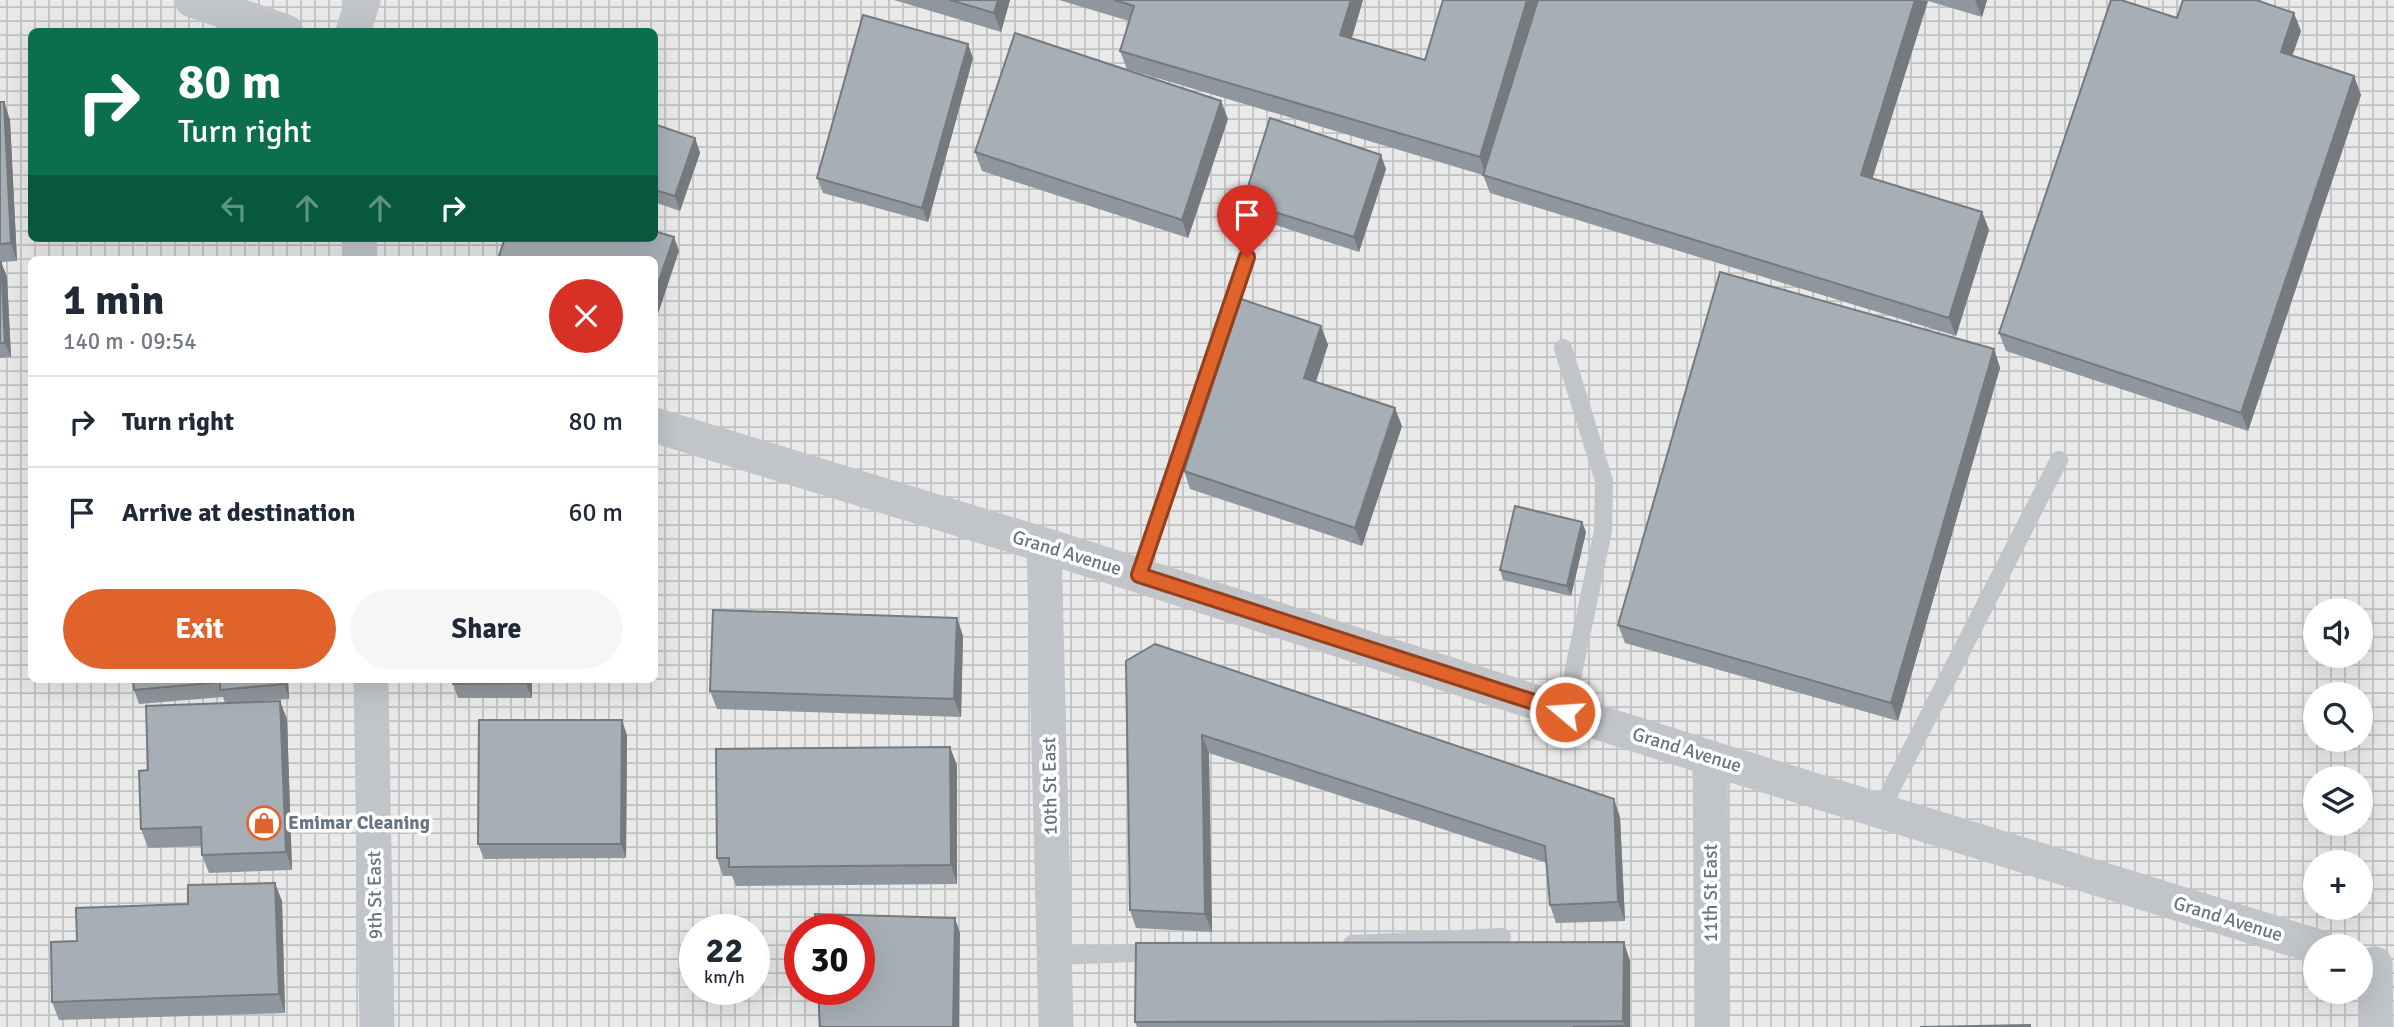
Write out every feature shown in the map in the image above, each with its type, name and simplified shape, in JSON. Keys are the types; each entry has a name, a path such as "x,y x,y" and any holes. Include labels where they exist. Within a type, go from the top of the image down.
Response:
{"street":[{"path":"192,0 274,28"},
{"path":"354,28 363,0"},
{"name":"Grand Avenue","path":"658,426 1044,545 1710,758 2303,942"},
{"name":"10th St East","path":"1044,545 1056,1027"},
{"name":"9th St East","path":"371,683 377,1027"},
{"name":"11th St East","path":"1710,758 1712,1027"},
{"path":"2376,964 2376,1027"}],"lane":[{"path":"1139,575 1247,257"},
{"path":"1563,348 1604,481 1603,531 1565,712"},
{"path":"1880,811 2059,460"},
{"path":"1334,944 1502,937"},
{"path":"1055,956 1180,951"}],"shaded area":[{"path":"0,0 2394,0 2394,1027 0,1027"}],"building":[{"path":"950,0 998,0 994,13"},
{"path":"1114,0 1351,0 1340,35 1425,60 1443,0 1527,0 1480,157 1120,51 1134,6"},
{"path":"1538,0 1915,0 1861,175 1982,212 1949,318 1483,175"},
{"path":"2111,0 2121,0 2177,18 2183,0 2256,0 2294,13 2281,52 2354,76 2241,413 1999,333"},
{"path":"863,15 968,44 922,208 817,178"},
{"path":"1015,33 1221,101 1182,220 975,152"},
{"path":"0,102 4,102 11,243 0,244"},
{"path":"1270,118 1381,155 1354,237 1243,202"},
{"path":"658,125 695,138 675,196 658,191"},
{"path":"658,232 674,237 658,283 658,256 499,256 504,242 658,242"},
{"path":"1,262 5,343 0,343"},
{"path":"1720,272 1994,349 1891,703 1618,625"},
{"path":"1241,299 1321,326 1304,378 1395,408 1355,528 1184,471"},
{"path":"1515,506 1582,522 1567,586 1500,570"},
{"path":"713,610 957,618 954,699 710,691"},
{"path":"1155,644 1614,799 1618,902 1550,905 1545,846 1202,735 1205,914 1130,910 1126,661"},
{"path":"133,683 209,683 134,690"},
{"path":"220,683 284,683 284,684 220,690"},
{"path":"453,683 526,683 453,684"},
{"path":"280,701 286,852 202,855 201,827 141,829 139,771 148,770 146,706"},
{"path":"479,720 622,720 621,844 478,844"},
{"path":"950,747 951,865 729,867 729,858 717,858 716,749"},
{"path":"275,883 279,994 52,1002 51,942 77,941 76,908 188,904 188,885"},
{"path":"875,916 955,918 953,1027 820,1027 819,1005 875,1005"},
{"path":"1624,942 1623,1021 1135,1022 1136,943"},
{"path":"2030,1025 2030,1027 1920,1027"}],"place":[{"name":"Emimar Cleaning","path":"264,823"}],"route":[{"path":"1247,257 1139,575 1565,712"}]}
